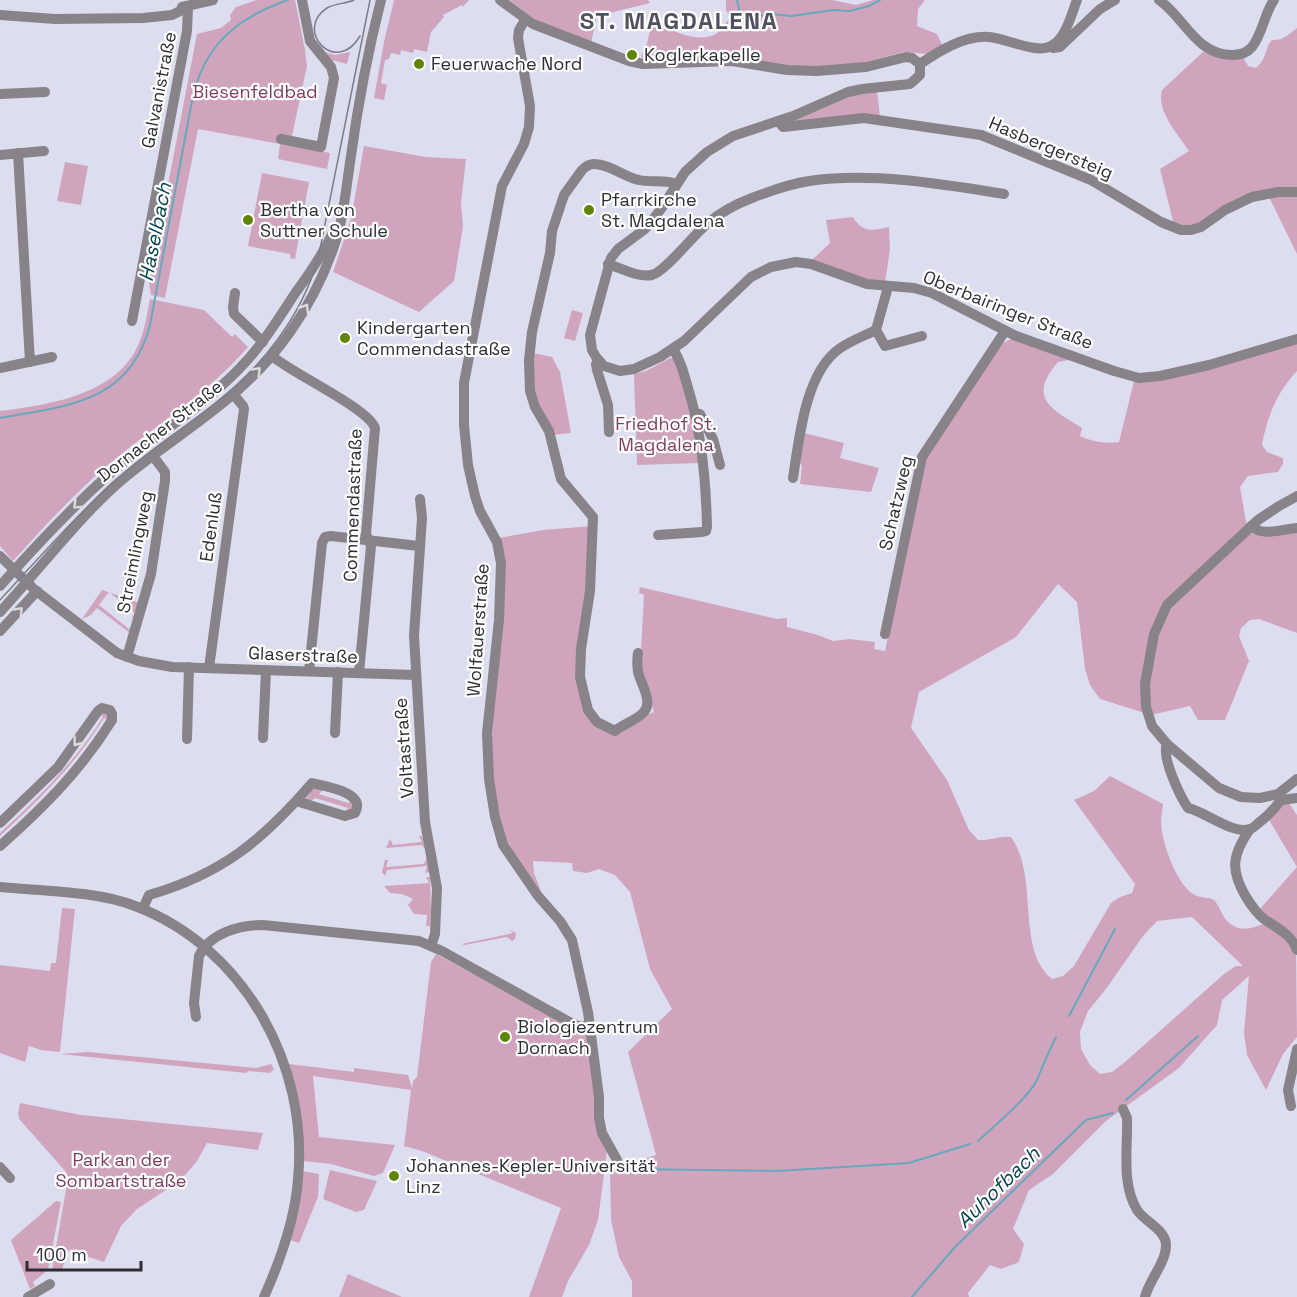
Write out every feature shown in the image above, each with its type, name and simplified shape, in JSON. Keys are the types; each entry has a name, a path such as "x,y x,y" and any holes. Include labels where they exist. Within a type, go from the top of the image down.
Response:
{"street":[{"path":"0,15 55,19 128,18 213,0"},
{"path":"281,140 321,147 334,78 331,67 310,40 302,0"},
{"name":"Dornacher Straße","path":"0,612 103,498 233,394 272,356 305,309 344,201 370,45 381,0"},
{"path":"920,64 948,48 980,37 1001,39 1038,48 1050,46 1063,33 1077,0"},
{"path":"1050,46 1056,49 1060,47 1100,9 1115,0"},
{"path":"1159,0 1199,42 1212,51 1231,55 1247,52 1251,48 1274,0"},
{"path":"504,2 525,20 540,28 629,61 647,65 732,60 787,70 817,71 866,67 906,57 920,64"},
{"name":"Galvanistraße","path":"132,321 187,31 188,7"},
{"name":"Wolfauerstraße","path":"525,20 519,30 518,38 530,106 529,127 524,144 502,186 497,206 466,364 463,392 468,465 480,511 497,542 501,563 499,620 487,733 489,779 495,817 503,844 538,896 560,921 572,940 590,1025 602,1133 617,1160"},
{"path":"609,432 608,405 596,366 599,362 592,350 590,335 608,264 618,249 649,225 676,184 695,161 718,144 733,136 778,121 848,92 910,84 920,75 920,64"},
{"path":"0,94 45,92"},
{"name":"Hasbergersteig","path":"778,121 783,127 864,118 981,135 1091,180 1161,222 1181,230 1191,230 1201,226 1234,205 1252,197 1278,192 1297,192"},
{"path":"0,155 44,151"},
{"path":"18,153 30,362"},
{"path":"638,652 637,669 647,699 647,708 642,714 621,725 615,732 597,722 588,710 580,677 581,649 590,597 594,521 561,478 549,431 532,398 529,360 535,312 550,253 552,231 568,188 585,166 594,164 645,182 670,181 676,184"},
{"path":"608,264 632,273 651,275 659,272 696,233 724,212 774,190 806,182 911,181 1004,194"},
{"name":"Oberbairinger Straße","path":"599,362 610,369 626,371 648,363 673,349 761,270 781,264 801,262 859,282 888,287 914,288 932,293 1005,331 1139,378 1160,376 1209,365 1297,339"},
{"name":"Dornacher Straße","path":"0,586 80,501 104,479 223,385 263,342 321,265"},
{"path":"888,287 876,330 885,346 896,341 922,336"},
{"path":"235,293 232,307 234,314 263,342"},
{"path":"793,478 802,424 818,374 824,364 839,349 876,330"},
{"name":"Schatzweg","path":"885,634 922,457 1005,331"},
{"path":"658,535 702,532 706,531 707,526 703,457 696,412 682,367 673,349"},
{"name":"Commendastraße","path":"272,356 360,411 374,424 366,534 371,546 359,673"},
{"path":"0,368 52,357"},
{"name":"Edenluß","path":"209,668 244,409 233,394"},
{"path":"696,412 700,414 712,435 720,465"},
{"name":"Streimlingweg","path":"127,657 152,574 162,507 165,472 153,456"},
{"path":"1297,496 1269,512 1251,526 1167,605 1160,616 1154,634 1146,668 1145,696 1152,726 1167,744 1212,783 1226,792 1251,798 1297,798"},
{"name":"Voltastraße","path":"420,499 422,509 415,607 415,675 425,822 437,888 435,934 431,946"},
{"path":"1251,526 1258,532 1297,528"},
{"path":"309,671 322,543 325,537 419,546"},
{"name":"Glaserstraße","path":"0,556 37,591 111,648 127,657 163,666 415,675"},
{"path":"0,631 37,591"},
{"path":"188,739 189,667"},
{"path":"263,738 266,670"},
{"path":"335,733 338,672"},
{"path":"0,824 58,767 100,709 110,710 112,720 84,762 52,798 0,846"},
{"path":"1167,744 1165,750 1167,758 1188,808 1199,810 1231,828 1250,829"},
{"path":"1297,779 1279,797 1272,811 1250,829 1237,853 1234,873 1256,912 1289,936 1297,950"},
{"path":"143,908 149,895 186,884 234,857 260,837 312,783 351,795 358,806 355,813 345,816 296,801"},
{"path":"0,887 94,896 143,908 171,921 206,946 249,995 272,1034 284,1061 300,1136 298,1179 293,1212 285,1243 264,1297"},
{"path":"196,1017 194,1003 199,956 206,946 228,931 251,925 263,925 419,941 573,1024 590,1025"},
{"path":"1291,1106 1288,1090 1297,1049"},
{"path":"1123,1109 1126,1118 1127,1177 1132,1200 1140,1214 1162,1235 1166,1245 1145,1297"},
{"path":"0,1167 10,1178"},
{"path":"28,1297 50,1284"}],"green space":[{"name":"Biesenfeldbad","path":"257,0 295,0 307,66 290,145 330,153 327,169 278,159 280,144 198,129 165,298 151,295 149,283 197,34 221,28 231,20 230,15 236,7"},
{"path":"394,0 469,0 463,7 462,5 443,15 444,17 431,32 427,52 414,49 413,53 401,50 400,55 391,53 389,59 385,60 381,83 387,85 384,100 374,98"},
{"path":"509,0 648,0 650,3 597,16 591,43 544,26"},
{"path":"726,0 832,0 856,5 873,0 925,0 918,9 917,26 937,34 943,47 927,54 904,52 858,64 822,67 643,59 641,56 647,44 653,16 665,26 681,34 707,37 719,31 730,17 726,10"},
{"path":"1297,28 1297,189 1272,190 1200,225 1174,225 1160,169 1189,151 1165,114 1161,98 1162,90 1204,51 1243,57 1248,66 1256,68 1263,60 1272,40 1283,38"},
{"path":"324,52 335,55 350,52 347,64 332,60"},
{"path":"877,90 880,117 786,124 851,96"},
{"path":"364,146 426,157 466,159 461,203 463,227 454,281 419,312 333,272 351,219"},
{"path":"65,162 88,166 81,205 57,201"},
{"path":"262,173 309,182 295,259 290,258 290,254 248,246"},
{"path":"1297,193 1297,254 1268,195"},
{"path":"853,217 864,228 889,227 890,249 885,283 875,282 812,260 830,243 826,220"},
{"path":"150,299 204,310 232,337 235,334 248,347 200,393 87,484 13,561 0,546 0,411 60,401 98,386 115,375 129,361 139,343"},
{"path":"572,310 583,313 575,341 564,338"},
{"path":"1013,338 1074,359 1058,362 1044,385 1044,394 1053,408 1082,428 1080,436 1109,443 1119,442 1134,381 1297,341 1297,371 1284,387 1274,405 1262,445 1267,452 1283,458 1283,464 1278,472 1248,476 1240,487 1248,533 1258,535 1297,529 1297,633 1259,619 1250,620 1241,628 1239,636 1249,661 1225,720 1198,720 1190,706 1151,715 1100,699 1090,685 1085,669 1077,602 1058,584 1016,637 919,692 911,728 947,780 969,830 978,840 1011,837 1020,854 1024,872 1034,950 1041,966 1052,979 1063,976 1074,966 1111,903 1132,893 1135,884 1074,800 1094,791 1110,776 1163,804 1161,829 1166,849 1177,875 1187,889 1196,896 1215,901 1225,919 1236,927 1251,928 1266,922 1286,936 1296,951 1297,1037 1283,1054 1266,1090 1247,1055 1244,1033 1249,976 1222,1000 1217,1025 1179,1068 1106,1121 1053,1174 1029,1190 1013,1229 1024,1244 1019,1262 1001,1269 990,1265 968,1293 969,1297 632,1297 632,1281 619,1257 611,1220 610,1170 656,1155 628,1052 672,1009 650,969 630,892 615,875 599,869 587,873 573,871 572,863 533,861 534,873 541,891 505,842 491,768 499,538 543,530 592,526 583,701 606,730 654,712 640,669 644,595 639,593 640,587 777,619 787,618 787,627 833,641 849,639 875,642 874,649 885,651 925,458 1003,343","holes":["1192,917 1243,966 1236,966 1224,974 1112,1072 1100,1074 1090,1065 1081,1049 1080,1032 1088,1011 1143,936 1157,921"]},
{"path":"533,353 552,357 560,372 571,433 552,435 535,400"},
{"name":"Friedhof St. Magdalena","path":"673,358 680,369 701,463 637,465 634,374 646,371"},
{"path":"804,433 844,443 840,458 879,468 871,492 800,484 802,466 799,461"},
{"path":"102,590 109,592 99,605 129,629 132,625 129,638 127,638 130,633 97,608 91,615 82,619"},
{"path":"110,593 140,603 134,619 132,618 135,613"},
{"path":"99,713 108,713 108,721 104,718 81,751 56,781 0,836 0,833 81,749 103,717"},
{"path":"315,788 324,789 319,794 348,803 353,798 355,808 344,814 348,808 315,798 310,802 305,800"},
{"path":"1288,802 1297,815 1297,867 1268,818 1281,805"},
{"path":"419,836 422,836 426,851 422,845 386,848 390,839 393,845 422,842"},
{"path":"427,857 430,872 425,873 427,866 387,870 385,876 382,872 385,860 388,860 386,867 424,864"},
{"path":"1297,867 1297,943 1259,910"},
{"path":"426,877 430,877 430,926 426,926 427,915 414,914 408,905 413,899 402,894 390,893 384,886 429,883"},
{"path":"62,908 75,909 60,1052 29,1046 25,1062 0,1053 0,965 50,971 51,963 56,963"},
{"path":"509,929 516,933 512,941 507,937 462,944 513,933"},
{"path":"436,954 587,1035 607,1151 598,1220 589,1245 568,1281 562,1297 529,1297 561,1208 422,1151 404,1146 411,1090 313,1076 319,1137 395,1145 383,1173 374,1176 331,1164 303,1161 289,1064 354,1072 354,1068 408,1075 412,1088 413,1081 417,1077 431,962"},
{"path":"88,1052 256,1068 271,1064 274,1069 270,1073 249,1071 246,1073 60,1054"},
{"name":"Park an der Sombartstraße","path":"20,1103 81,1115 263,1133 258,1150 207,1143 197,1161 181,1180 137,1209 121,1226 104,1262 67,1250 62,1271 52,1270 68,1178 66,1172 20,1120 18,1114"},
{"path":"330,1170 377,1181 364,1210 356,1212 323,1199"},
{"path":"302,1171 319,1174 318,1197 299,1243 290,1240"},
{"path":"56,1201 61,1202 48,1270 33,1282 35,1286 30,1289 11,1240"},
{"path":"348,1274 402,1297 339,1297"}],"waterway":[{"name":"Haselbach","path":"0,418 72,404 111,386 128,371 141,351 150,325 192,101 204,65 213,50 238,25 269,7 288,0"},
{"path":"737,0 741,19 770,14 791,16 834,10 850,11 869,6 880,0"},
{"path":"1069,1016 1115,929"},
{"name":"Auhofbach","path":"1126,1100 1198,1036"},
{"path":"978,1141 1033,1087 1056,1037"},
{"name":"Auhofbach","path":"912,1297 954,1248 1086,1120 1113,1113"},
{"path":"625,1169 777,1171 909,1163 970,1144"}],"tram line":[{"path":"354,0 327,8 318,17 314,27 316,37 322,46 330,51 340,52 350,47 360,36"},
{"path":"0,600 107,488 146,455 232,390 264,357 290,321 311,280 318,259 370,0"}],"place":[{"name":"Koglerkapelle","path":"632,55"},
{"name":"Feuerwache Nord","path":"419,64"},
{"name":"Pfarrkirche St. Magdalena","path":"589,210"},
{"name":"Bertha von Suttner Schule","path":"248,220"},
{"name":"Kindergarten Commendastraße","path":"345,338"},
{"name":"Biologiezentrum Dornach","path":"505,1037"},
{"name":"Johannes-Kepler-Universität Linz","path":"394,1176"}],"district":[{"name":"ST. MAGDALENA","path":"679,21"}]}
